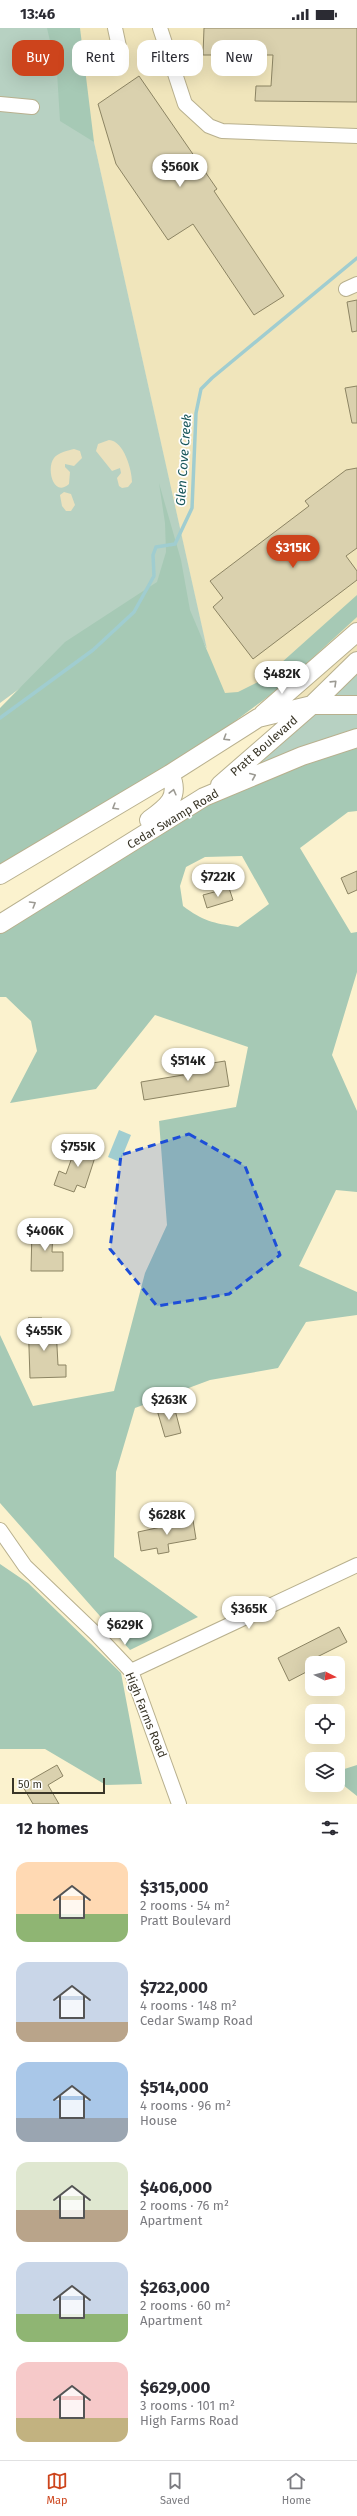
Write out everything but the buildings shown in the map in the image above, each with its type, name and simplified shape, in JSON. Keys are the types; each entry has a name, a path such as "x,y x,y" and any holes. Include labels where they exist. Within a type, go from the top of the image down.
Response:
{"main road":[{"name":"Pratt Boulevard","path":"258,718 357,632"},
{"name":"Pratt Boulevard","path":"204,797 312,705 357,661"},
{"path":"0,875 170,774 258,718 312,705 357,704"},
{"name":"Cedar Swamp Road","path":"0,924 204,797 302,756 357,738"},
{"path":"60,888 99,852 167,807 175,789 170,774"}],"street":[{"path":"115,28 118,40"},
{"path":"160,28 185,104 209,126 222,131 357,136"},
{"path":"0,104 32,107"},
{"name":"High Farms Road","path":"0,1530 5,1544 25,1566 90,1628 130,1671 179,1804"},
{"path":"130,1671 357,1565"}],"highlighted area":[{"path":"189,1134 245,1166 280,1255 229,1294 157,1306 110,1249 121,1155"}],"shaded area":[{"path":"64,28 357,28 357,701 219,704 79,76 129,76 129,40 72,40 72,51"}],"green space":[{"path":"0,28 54,28 58,40 12,40 12,76 64,76 64,56 94,142 207,649 167,580 0,703"},
{"path":"47,28 80,28 81,40 72,40 72,76 86,76 94,142 60,121 57,76 64,76 64,40 50,40"},
{"path":"159,483 181,560 190,610 225,693 238,692 262,680 357,595 357,617 281,687 195,751 0,871 0,708 65,642 157,582 166,552 165,523"},
{"path":"357,660 357,741 204,799"},
{"path":"357,741 357,811 348,812 300,848 351,933 357,932 357,972 332,1055 357,1111 357,1192 336,1190 299,1266 357,1292 357,1315 306,1322 278,1368 210,1380 135,1408 116,1472 114,1557 198,1617 130,1650 0,1503 0,1335 33,1406 114,1391 145,1273 167,1225 159,1121 236,1107 248,1047 155,1015 96,1089 10,1103 37,1051 31,1021 6,997 0,997 0,927 204,799","holes":["242,856 269,904 238,927 215,923 203,918 183,906 180,886 186,867 205,857"]},
{"path":"0,1564 28,1583 121,1673 142,1784 106,1785 45,1749 0,1749"},
{"path":"357,1765 357,1796 345,1787 345,1769"}],"sand":[{"path":"109,440 119,445 129,464 132,482 128,487 122,488 119,486 117,478 121,473 120,468 112,471 96,451 98,444"},
{"path":"74,449 80,451 82,458 74,466 65,464 65,467 70,472 69,484 59,487 55,485 52,480 52,463 54,458 58,455"},
{"path":"64,492 71,494 75,505 71,511 66,511 62,506 60,495"}],"water":[{"path":"119,1130 131,1135 120,1162 108,1157"}],"waterway":[{"name":"Glen Cove Creek","path":"0,718 93,650 134,612 154,576 153,555 156,547 175,544 192,508 196,413 201,389 212,378 357,258"}]}
